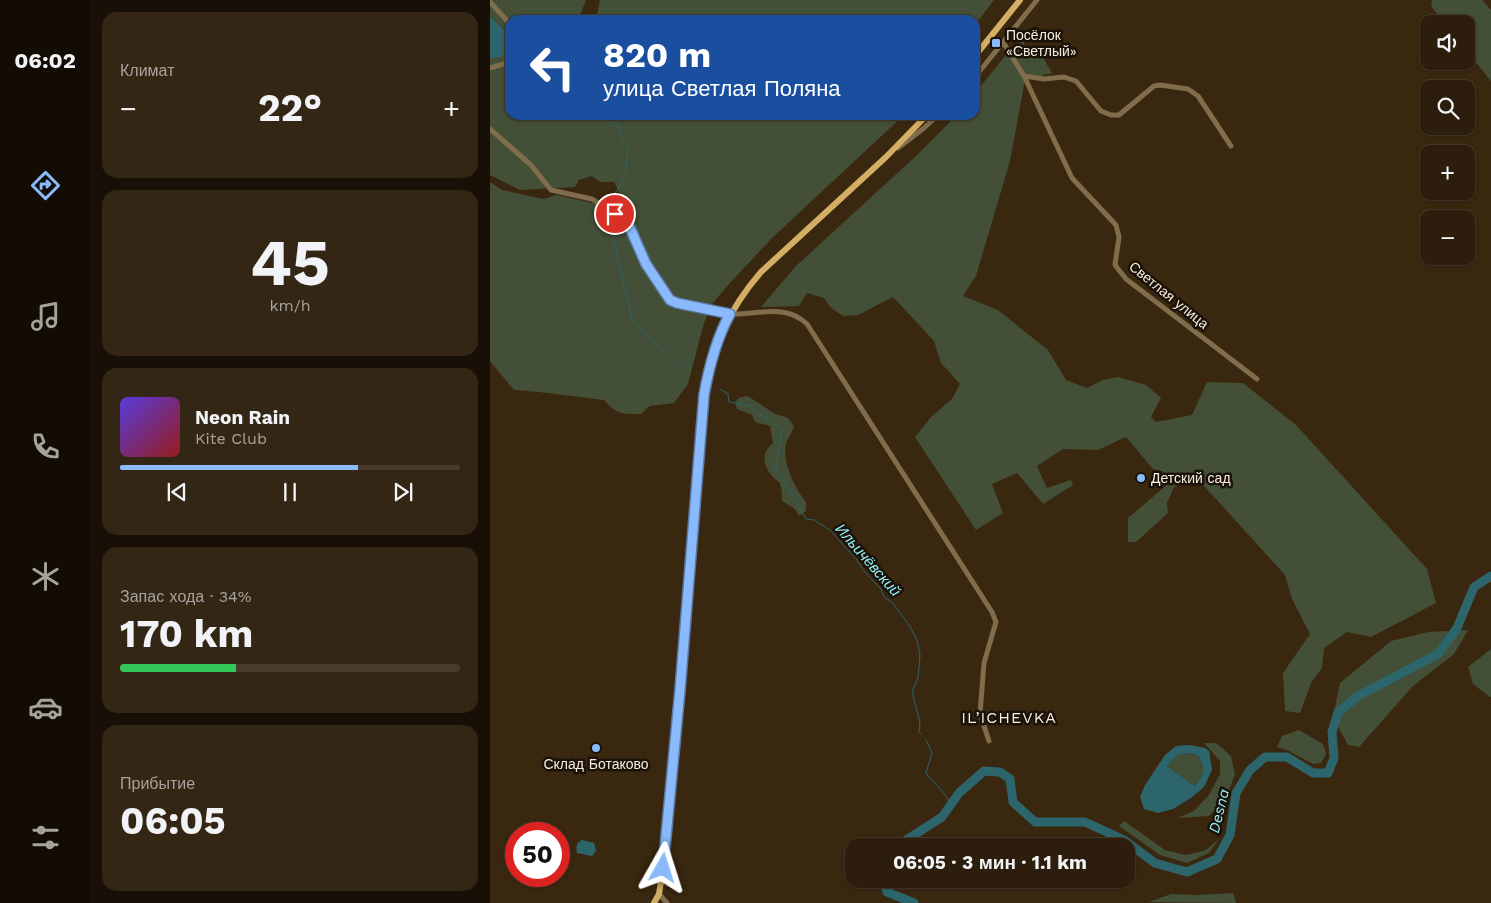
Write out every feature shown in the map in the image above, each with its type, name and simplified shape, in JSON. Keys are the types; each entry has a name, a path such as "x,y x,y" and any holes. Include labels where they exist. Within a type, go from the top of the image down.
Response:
{"main road":[{"path":"980,50 1020,0"},
{"path":"654,903 659,894 680,690 704,395 708,371 730,314 747,288 761,272 886,156 921,120"}],"street":[{"path":"980,70 1037,0"},
{"path":"490,2 505,18"},
{"path":"1004,42 1024,76 1044,79 1064,77 1076,81 1101,111 1111,115 1118,115 1154,86 1160,85 1188,90 1198,96 1231,146"},
{"path":"490,68 505,64"},
{"name":"Светлая улица","path":"1024,76 1072,178 1116,225 1119,238 1114,265 1126,279 1256,379"},
{"path":"886,156 933,120"},
{"path":"490,129 530,165 550,190 592,199 627,221 646,264 670,300 730,314 784,312 799,316 807,324 992,612 996,622 984,663 980,714 989,741"},
{"path":"659,894 667,903"}],"green space":[{"path":"490,0 586,0 580,15 505,15 505,120 899,120 771,239 729,284 712,304 704,323 688,384 674,403 650,406 641,414 621,413 613,409 604,400 514,390 490,361 490,182 502,190 543,199 557,195 628,211 614,182 600,182 592,176 579,180 575,187 520,190 490,175"},
{"path":"600,0 994,0 980,18 980,15 597,15"},
{"path":"1432,0 1482,0 1491,10 1491,81 1475,61 1475,15 1438,15 1431,6"},
{"path":"1023,39 1025,46 1038,49 1052,73 1025,80 1010,161 976,276 963,296 998,310 1048,350 1066,380 1087,388 1102,380 1118,377 1146,385 1161,398 1151,417 1156,422 1192,415 1207,382 1243,383 1296,425 1427,569 1436,603 1371,637 1347,632 1324,648 1322,668 1311,683 1300,713 1285,711 1283,673 1310,634 1292,599 1285,575 1196,477 1174,487 1167,503 1168,513 1136,542 1128,542 1128,518 1168,484 1164,472 1153,469 1126,437 1098,450 1063,449 1037,466 1047,488 1071,480 1073,485 1043,504 1017,473 992,484 1003,513 976,530 915,437 932,416 952,399 960,384 941,363 934,341 893,297 858,315 843,316 831,308 824,298 807,293 799,306 761,307 796,266 917,155 952,120 980,120 980,87 1006,55"},
{"path":"747,396 772,412 786,418 794,427 787,441 785,457 793,482 806,502 806,511 799,516 795,509 782,501 780,484 770,474 765,465 766,451 773,443 770,426 755,422 752,415 737,409 735,402 739,398"},
{"path":"1468,630 1454,654 1413,686 1359,747 1348,745 1333,717 1340,683 1391,641 1428,632"},
{"path":"1491,649 1490,697 1473,684 1468,667"},
{"path":"1299,730 1323,744 1326,754 1321,763 1313,764 1289,751 1277,747 1282,736"},
{"path":"1204,743 1216,743 1231,756 1235,774 1226,798 1209,816 1177,818 1194,811 1209,795 1220,774 1220,761"},
{"path":"1190,753 1199,757 1203,766 1202,775 1195,786 1167,766 1178,755"},
{"path":"1124,821 1165,850 1186,855 1206,850 1219,839 1209,853 1187,863 1160,855 1119,826"},
{"path":"1233,893 1236,903 1149,902 1171,894"}],"water":[{"path":"490,17 505,31 505,53 501,57 490,58"},
{"path":"1190,745 1205,748 1209,751 1212,770 1204,787 1173,809 1158,813 1144,809 1140,797 1145,785 1165,755 1176,746","holes":["1191,753 1199,757 1203,766 1203,772 1195,786 1167,766 1178,755"]},
{"path":"582,840 594,843 596,851 592,856 577,853 577,845"}],"waterway":[{"path":"504,55 504,62"},
{"path":"611,207 613,197 625,176 628,149 614,120"},
{"path":"610,215 609,221 632,319 650,339 675,359 690,367"},
{"name":"Ильичёвский","path":"720,389 728,394 729,402 750,406 782,430 776,467 806,519 814,520 830,530 881,589 884,597 892,602 909,625 917,640 920,655 918,678 912,692 920,722 919,732 921,734"},
{"name":"Desna","path":"1135,848 1155,863 1187,872 1217,859 1230,835 1236,793 1250,770 1265,757 1287,757 1313,773 1328,773 1334,758 1332,732 1338,712 1358,696 1438,654 1457,628 1474,587 1491,576"},
{"path":"926,740 932,753 926,773 946,796 950,806"},
{"name":"Desna","path":"909,838 942,817 959,793 984,771 1000,772 1010,779 1013,802 1035,822 1085,822 1120,838"},
{"name":"Desna","path":"886,888 887,892 914,903"}],"place":[{"name":"Посёлок «Светлый»","path":"996,43"},
{"name":"Детский сад","path":"1141,478"},
{"name":"Склад Ботаково","path":"596,748"}],"district":[{"name":"IL’ICHEVKA","path":"1009,717"}],"route":[{"path":"615,214 627,221 646,264 670,300 730,314 708,371 704,395 680,690 663,868"}]}
